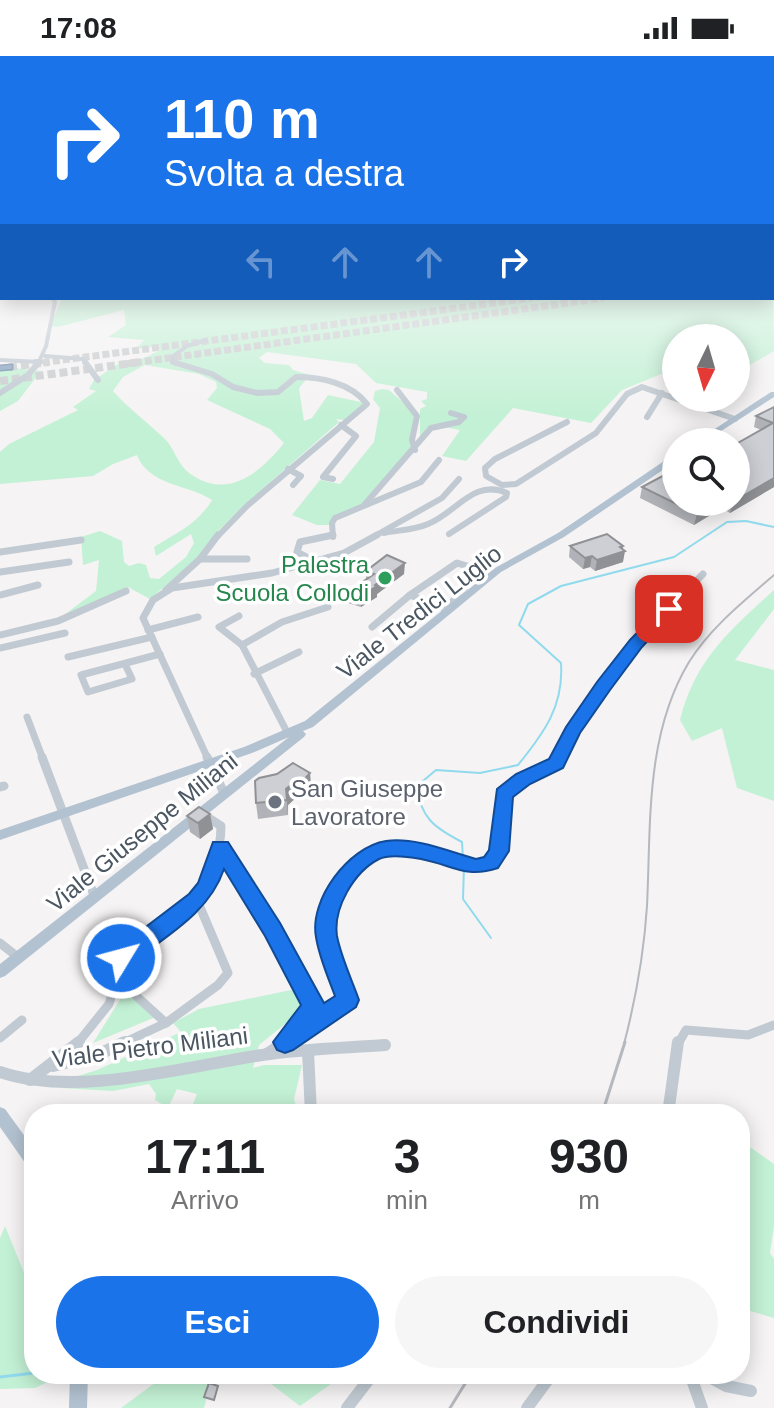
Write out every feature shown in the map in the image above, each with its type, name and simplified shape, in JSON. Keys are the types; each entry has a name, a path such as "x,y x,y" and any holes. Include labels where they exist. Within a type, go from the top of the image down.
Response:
{"main road":[{"path":"721,428 774,394"},
{"name":"Viale Tredici Luglio","path":"309,724 498,570 561,535 662,466"},
{"path":"0,835 211,764 309,724"},
{"name":"Viale Giuseppe Miliani","path":"0,972 205,815 224,793 309,724"},
{"path":"0,1114 24,1148"},
{"path":"78,1408 79,1384"}],"street":[{"path":"0,393 32,373 45,356 54,300"},
{"path":"206,340 176,352 172,357 173,363 212,374 233,387 257,393 278,392 296,377 314,378 367,401 366,406 288,469 222,530 200,559 144,611 143,618 150,634 224,793"},
{"path":"45,356 83,359 98,380"},
{"path":"0,360 40,362"},
{"path":"165,590 316,563 383,533 427,524 445,516 483,487 516,484 596,433 634,390 642,387 662,393 647,417"},
{"path":"397,390 415,407 420,424 412,440 415,450"},
{"path":"715,412 735,419"},
{"path":"363,507 434,426 459,422 464,417 451,413"},
{"path":"449,534 506,497 507,493 502,487 486,476 485,468 495,459 567,422"},
{"path":"333,479 323,477 356,436 341,425"},
{"path":"316,563 297,552 296,546 300,542 333,537 332,523 335,518 422,481 439,460"},
{"path":"288,469 301,476 293,485"},
{"path":"383,533 386,528 442,498 459,479"},
{"path":"0,552 81,540"},
{"path":"14,550 17,569"},
{"path":"200,559 247,559"},
{"path":"0,572 69,562"},
{"name":"Viale Tredici Luglio","path":"410,595 457,563 480,570 447,609"},
{"name":"Viale Pietro Miliani","path":"0,1072 29,1081 78,1084 267,1054 347,1000 326,937 326,916 345,876 364,858 386,849 404,848 476,867 491,863 499,851 504,794 523,779 556,764 572,732 636,643 703,574"},
{"path":"0,595 38,585"},
{"path":"0,635 58,621 126,591"},
{"path":"372,627 410,595 447,609"},
{"path":"242,645 282,622 328,607"},
{"path":"239,616 219,627 242,645 254,674 288,734"},
{"path":"68,657 198,617"},
{"path":"0,648 65,633"},
{"path":"254,674 299,652"},
{"path":"125,664 132,679 88,692 81,675 160,654"},
{"path":"27,717 95,898"},
{"path":"29,1081 52,1066 85,1037 115,988 111,973 121,958 197,900 208,886 220,847 221,826 205,815"},
{"path":"220,847 272,930 314,1007 285,1042"},
{"path":"52,1066 95,1056 166,1023 218,985 228,973 197,900"},
{"path":"0,943 19,958"},
{"path":"111,973 126,990 166,1023"},
{"path":"0,1038 22,1020"},
{"path":"669,1104 678,1041 686,1030 698,1028 744,1038 758,1035 774,1025"},
{"path":"267,1054 385,1045"},
{"path":"308,1051 311,1104"},
{"path":"347,1408 365,1384"},
{"path":"527,1408 545,1384"},
{"path":"694,1384 702,1408"},
{"path":"722,1384 751,1391"}],"green space":[{"path":"60,300 773,300 774,351 750,365 750,324 662,324 662,374 622,390 591,423 513,408 466,461 442,456 460,430 433,425 420,438 420,409 426,406 421,401 427,399 427,392 376,383 356,364 267,352 259,358 265,363 289,365 293,370 310,375 299,388 304,421 312,418 328,395 365,403 367,408 344,420 336,419 339,422 252,498 219,530 199,557 150,599 128,587 60,618 96,591 99,560 83,565 81,537 100,531 122,541 124,562 129,566 139,563 146,565 150,578 159,579 186,557 194,543 191,534 156,556 154,547 193,522 212,500 150,473 137,455 93,476 0,484 0,452 9,444 78,410 73,407 96,391 89,389 94,380 118,364 131,364 161,350 153,347 136,349 144,340 108,337 126,325 124,310 58,327 50,326","holes":["145,365 199,374 216,382 217,388 207,400 270,429 284,443 253,473 229,484 203,481 189,473 167,442 113,391 123,377"]},
{"path":"0,370 41,371 18,401 0,411"},
{"path":"389,390 414,412 416,428 411,451 365,504 332,517 329,525 317,525 292,515 320,480 340,484 374,442 380,408 373,399 375,391"},
{"path":"774,590 774,609 735,660 774,670 774,801 737,788 722,728 692,741 680,720 705,663 729,633"},
{"path":"126,990 158,1016 93,1043"},
{"path":"291,990 305,995 305,1008 259,1045 253,1068 302,1065 294,1099 296,1104 193,1104 197,1094 177,1089 170,1104 162,1104 155,1100 156,1094 149,1084 113,1091 61,1088 65,1080 97,1070 181,1032 173,1023 199,1009"},
{"path":"750,1147 774,1164 774,1226 770,1253 774,1259 774,1318 750,1311"},
{"path":"5,1226 24,1273 24,1384 44,1384 35,1388 0,1389 0,1238"},
{"path":"153,1384 210,1384 204,1408 121,1408"},
{"path":"271,1384 331,1384 300,1406"}],"building":[{"path":"774,407 774,478 750,492 750,436 773,423 756,416"},
{"path":"662,476 662,497 642,487"},
{"path":"607,534 625,551 597,560 592,556 585,558 570,546"},
{"path":"387,555 405,563 361,596 348,592 374,574 366,571"},
{"path":"293,763 310,773 302,782 297,780 286,789 287,800 256,803 255,781 277,774"},
{"path":"199,807 210,814 198,823 187,816"},
{"path":"209,1384 218,1386 214,1400 204,1397"}],"waterway":[{"path":"463,860 462,842 430,821 417,786 436,770 480,773 518,765 544,730 556,706 561,663 519,625 528,604 561,586 674,557 727,522 746,521 774,527"},
{"path":"464,866 463,899 491,938"},
{"path":"0,1377 24,1374"}],"tunnel":[{"path":"33,364 517,300"},
{"path":"125,364 589,300"},
{"path":"33,364 49,362"},
{"path":"0,381 140,362"},
{"path":"9,367 33,364"}],"railway":[{"path":"624,1044 644,941 650,812 664,719 675,690 697,650 728,616 774,575"},
{"path":"605,1104 625,1042"},
{"path":"450,1408 465,1384"}],"place":[{"name":"Palestra Scuola Collodi","path":"385,578"},
{"name":"San Giuseppe Lavoratore","path":"275,802"}],"route":[{"path":"121,958 197,900 208,886 220,847 272,930 314,1007 285,1042 347,1000 326,937 326,916 345,876 370,854 386,849 421,851 476,867 491,863 499,851 504,794 523,779 556,764 572,732 603,686 636,643 669,609"}]}
